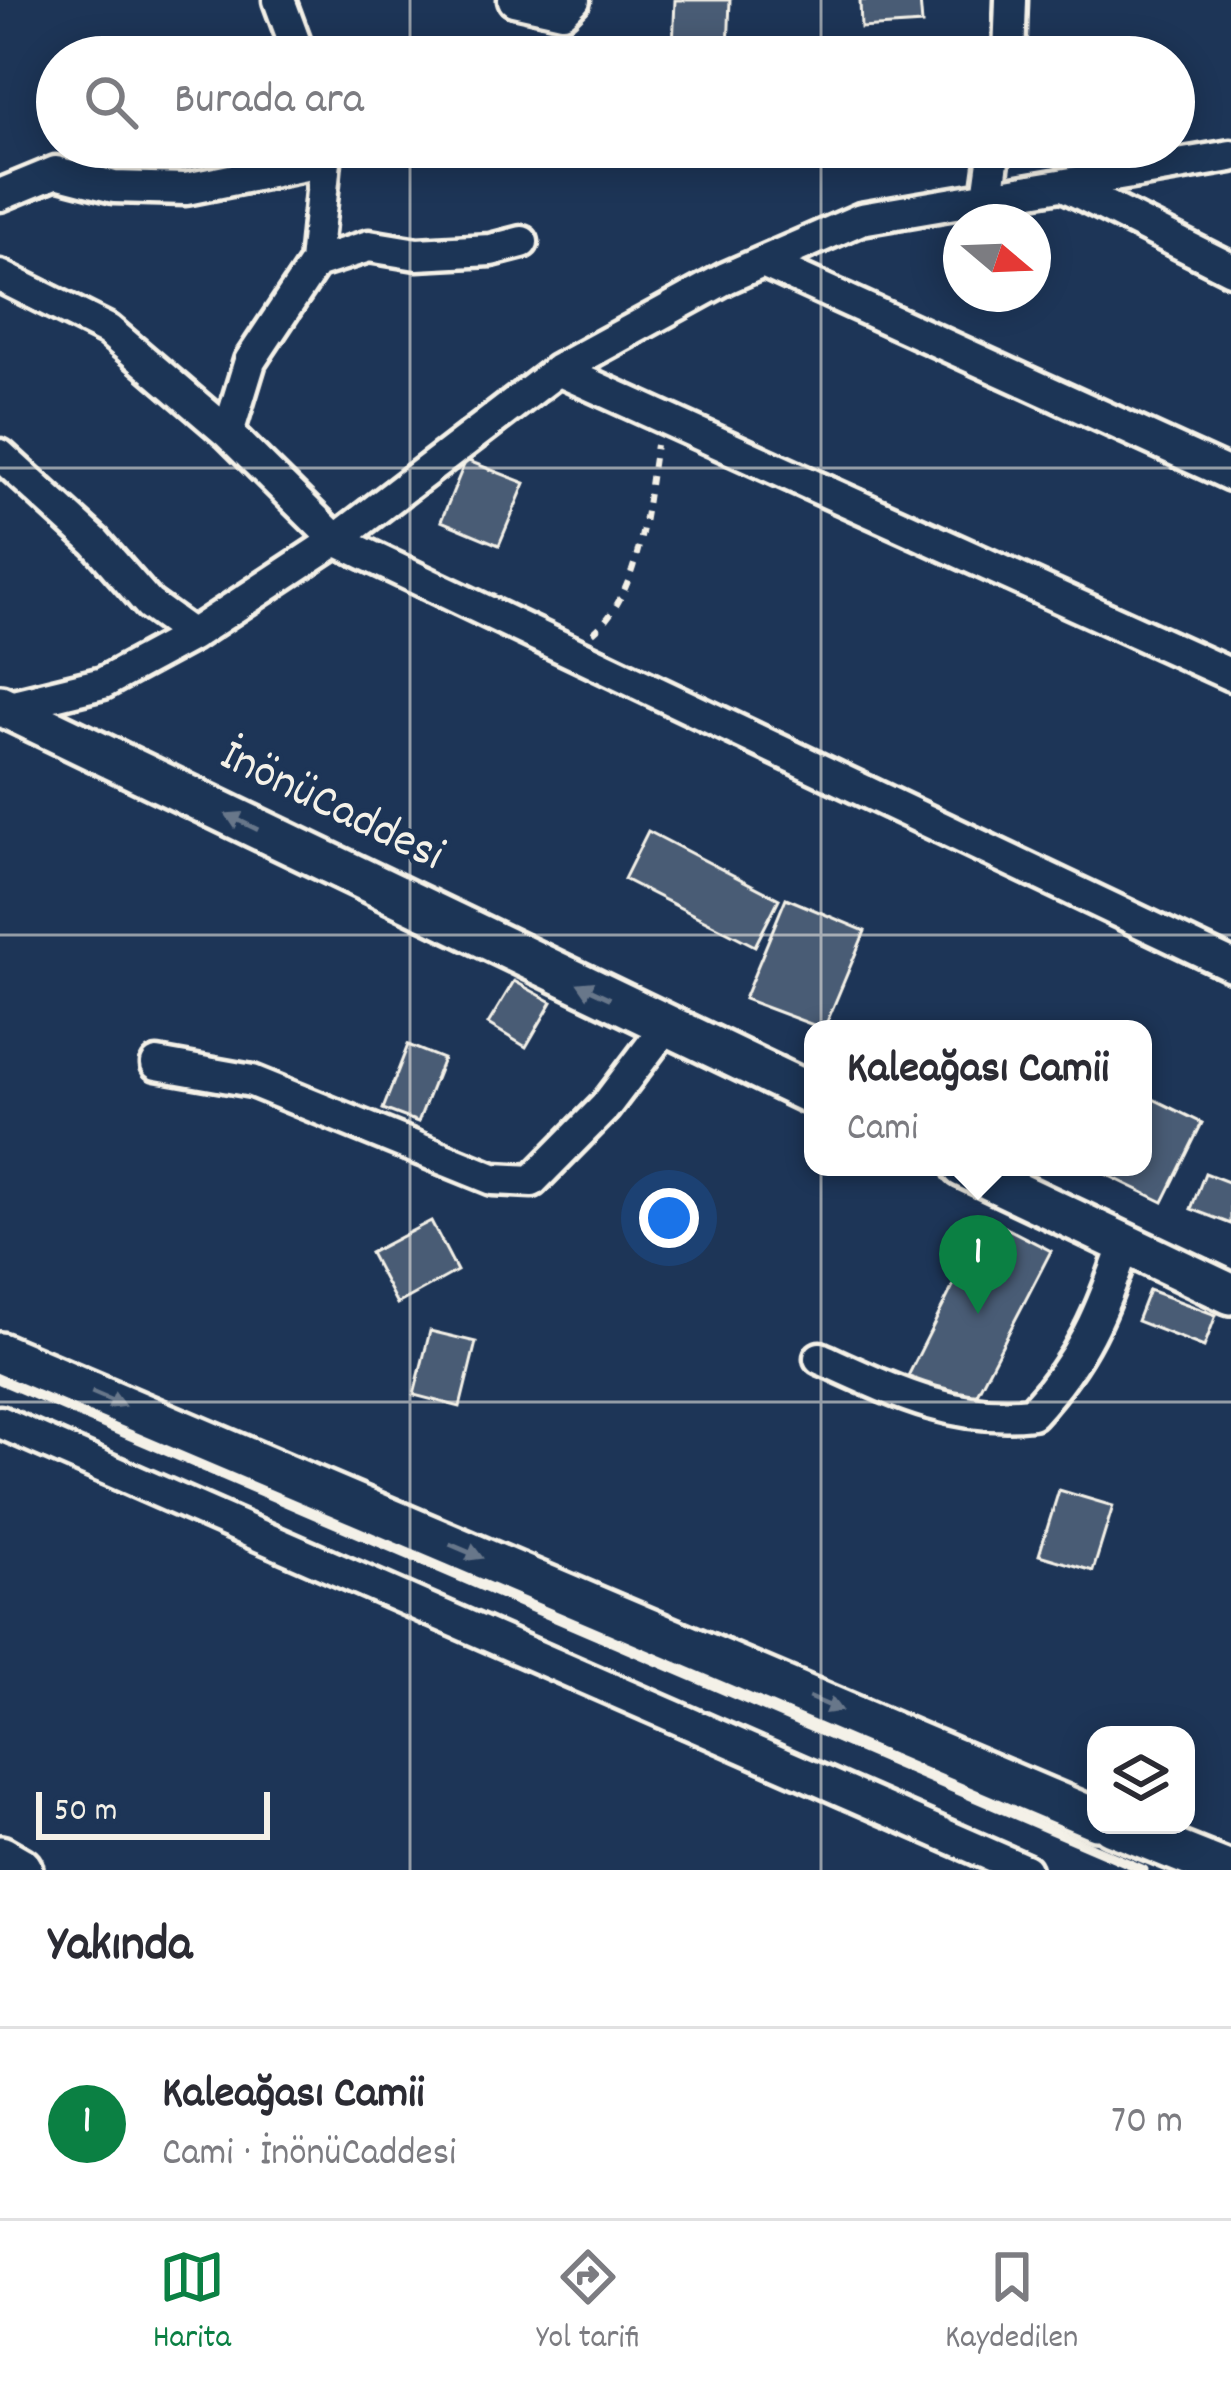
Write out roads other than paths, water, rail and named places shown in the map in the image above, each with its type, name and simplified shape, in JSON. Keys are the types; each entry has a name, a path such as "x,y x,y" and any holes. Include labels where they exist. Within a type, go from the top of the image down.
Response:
{"highway":[{"path":"0,1859 19,1870"}],"main road":[{"name":"İnönüCaddesi","path":"3,706 804,1091"},
{"path":"982,1176 1231,1294"},
{"path":"0,1353 1087,1815"},
{"path":"1135,1834 1225,1870"}],"street":[{"path":"279,0 292,36"},
{"path":"514,0 563,11 574,0"},
{"path":"1010,36 1011,0"},
{"path":"1195,162 1231,156"},
{"path":"0,195 56,172 114,187 186,189 269,168"},
{"path":"228,433 250,362 315,263 323,168"},
{"path":"988,197 991,168"},
{"path":"3,706 103,683 192,635 336,540 558,370 763,262 861,219 1162,168"},
{"path":"1064,185 1231,269"},
{"path":"315,263 369,245 416,254 490,250 522,242"},
{"path":"763,262 1231,476"},
{"path":"0,276 108,330 228,433 336,540 1231,965"},
{"path":"558,370 1231,675"},
{"path":"0,455 95,542 149,604 192,635"},
{"path":"157,1064 252,1082 493,1178 532,1180 605,1107 667,1025"},
{"path":"820,1358 928,1406 993,1417 1032,1413 1072,1369 1098,1320 1124,1244"},
{"path":"0,1423 1025,1870"}],"railway":[{"path":"0,1380 1144,1870"}],"place":[{"name":"Kaleağası Camii","path":"978,1314"}]}
